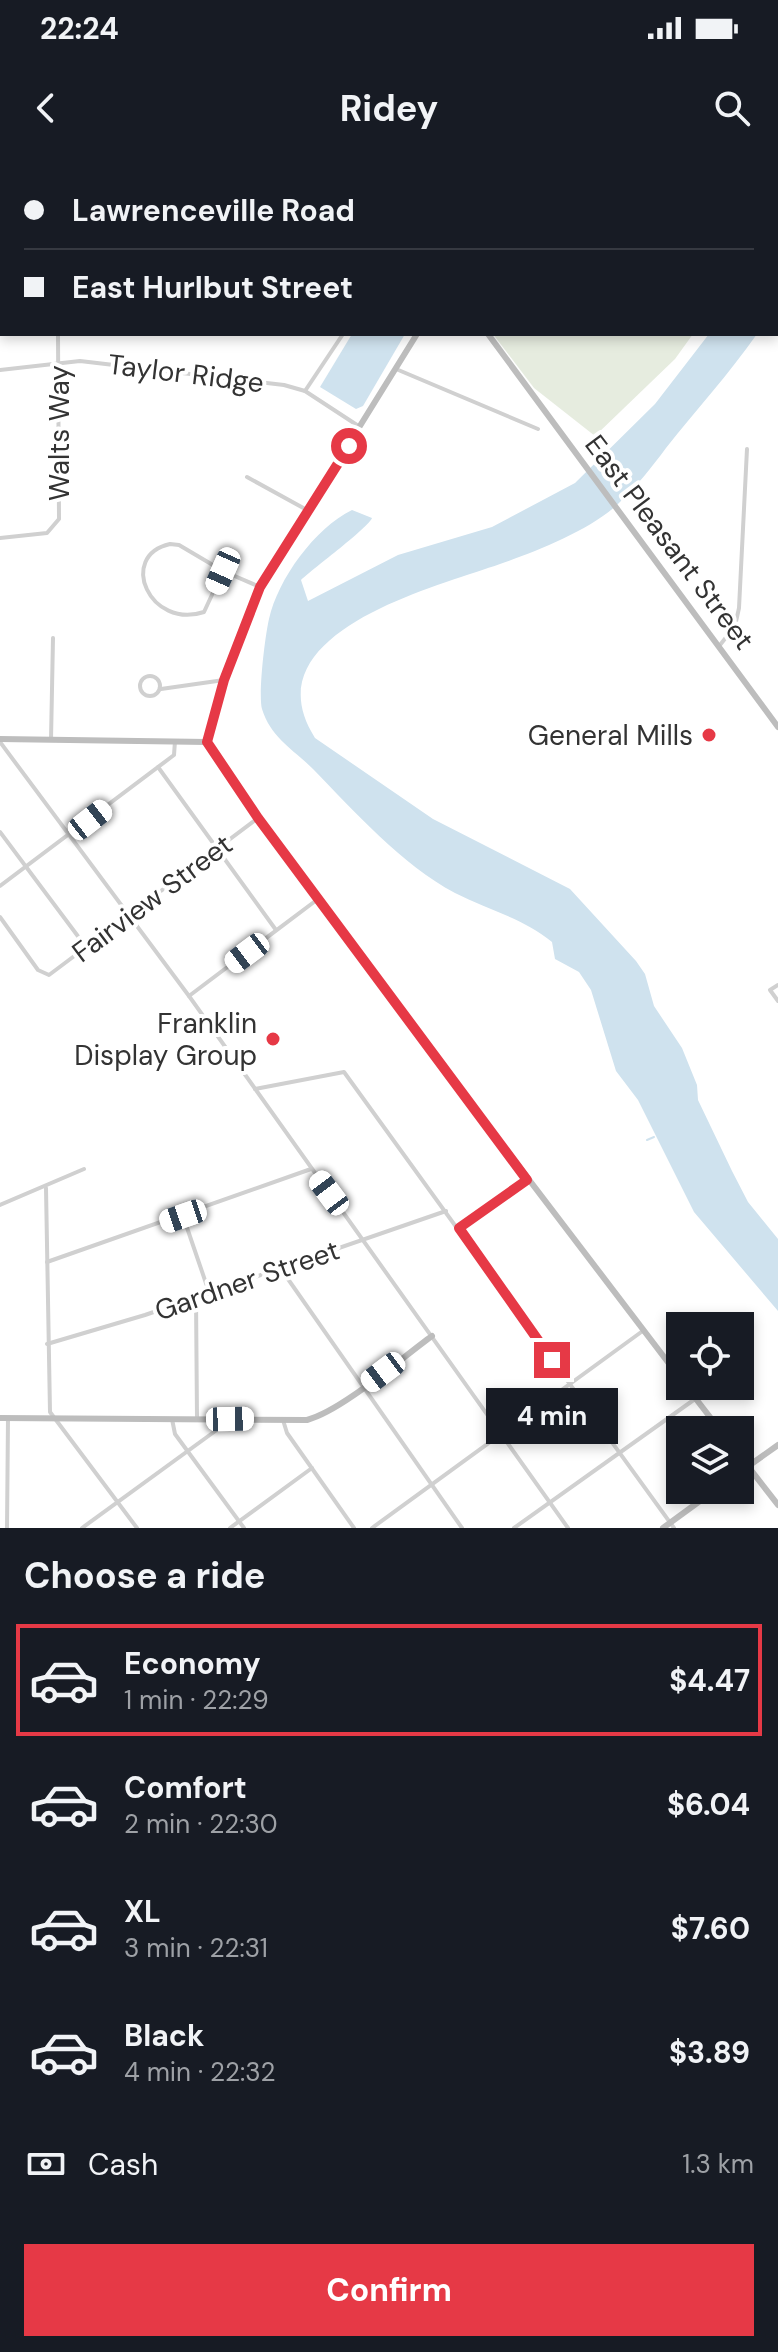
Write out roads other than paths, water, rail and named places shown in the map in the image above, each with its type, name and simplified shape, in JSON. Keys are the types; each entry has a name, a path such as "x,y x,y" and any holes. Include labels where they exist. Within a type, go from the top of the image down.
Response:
{"street":[{"name":"Walts Way","path":"0,538 53,531 59,519 58,336"},
{"path":"305,391 342,336"},
{"path":"416,336 260,587 224,680 207,742 318,899 527,1180 666,1359"},
{"name":"East Pleasant Street","path":"489,336 778,727"},
{"name":"Taylor Ridge","path":"0,370 80,361 243,379 305,391 360,427"},
{"path":"395,369 538,429"},
{"path":"720,645 735,626 739,608 747,449"},
{"path":"247,477 307,510"},
{"path":"223,571 210,604 199,614 160,606 144,589 148,558 165,545 179,545 223,571 260,587"},
{"path":"51,740 53,638"},
{"path":"161,689 152,677 141,679 141,687 148,695 158,694 161,689 224,680"},
{"path":"0,741 207,742"},
{"path":"0,741 68,837 189,996 568,1528"},
{"path":"0,886 174,755 175,741"},
{"path":"158,767 276,930"},
{"name":"Fairview Street","path":"0,917 38,970 45,975 258,818"},
{"path":"0,832 86,947"},
{"path":"189,996 318,899"},
{"path":"778,985 770,990 778,1001"},
{"path":"254,1089 344,1072 672,1525"},
{"path":"0,1205 46,1188 84,1169"},
{"path":"47,1262 311,1169"},
{"path":"459,1228 527,1180"},
{"path":"46,1188 49,1405 53,1418 137,1528"},
{"name":"Gardner Street","path":"47,1344 76,1339 446,1211"},
{"path":"183,1216 209,1292"},
{"path":"281,1269 462,1528"},
{"path":"196,1297 197,1419"},
{"path":"372,1528 644,1330"},
{"path":"7,1528 4,1418 318,1417 432,1336"},
{"path":"514,1528 694,1400"},
{"path":"696,1400 709,1416"},
{"path":"172,1419 175,1434 244,1528"},
{"path":"82,1528 227,1425 230,1419"},
{"path":"283,1419 285,1429 354,1528"},
{"path":"754,1462 778,1445"},
{"path":"230,1528 312,1468"},
{"path":"754,1474 778,1505"},
{"path":"663,1528 672,1525 698,1504"}],"water":[{"path":"351,336 404,336 363,406 356,409 320,387"},
{"path":"707,336 755,336 649,470 607,513 547,546 395,601 358,620 327,643 306,670 301,701 315,738 433,819 570,889 636,961 645,974 654,1006 682,1048 697,1085 698,1100 732,1171 748,1202 778,1239 778,1311 694,1212 638,1100 616,1071 591,990 579,972 555,959 552,942 541,934 455,893 398,853 283,742 266,719 261,702 264,651 274,604 300,556 338,518 352,510 372,518 301,580 308,601 398,555 492,527 575,483 655,404"}],"waterway":[{"path":"647,1140 654,1137"}],"place":[{"name":"General Mills","path":"709,735"},
{"name":"Franklin Display Group","path":"273,1039"}]}
